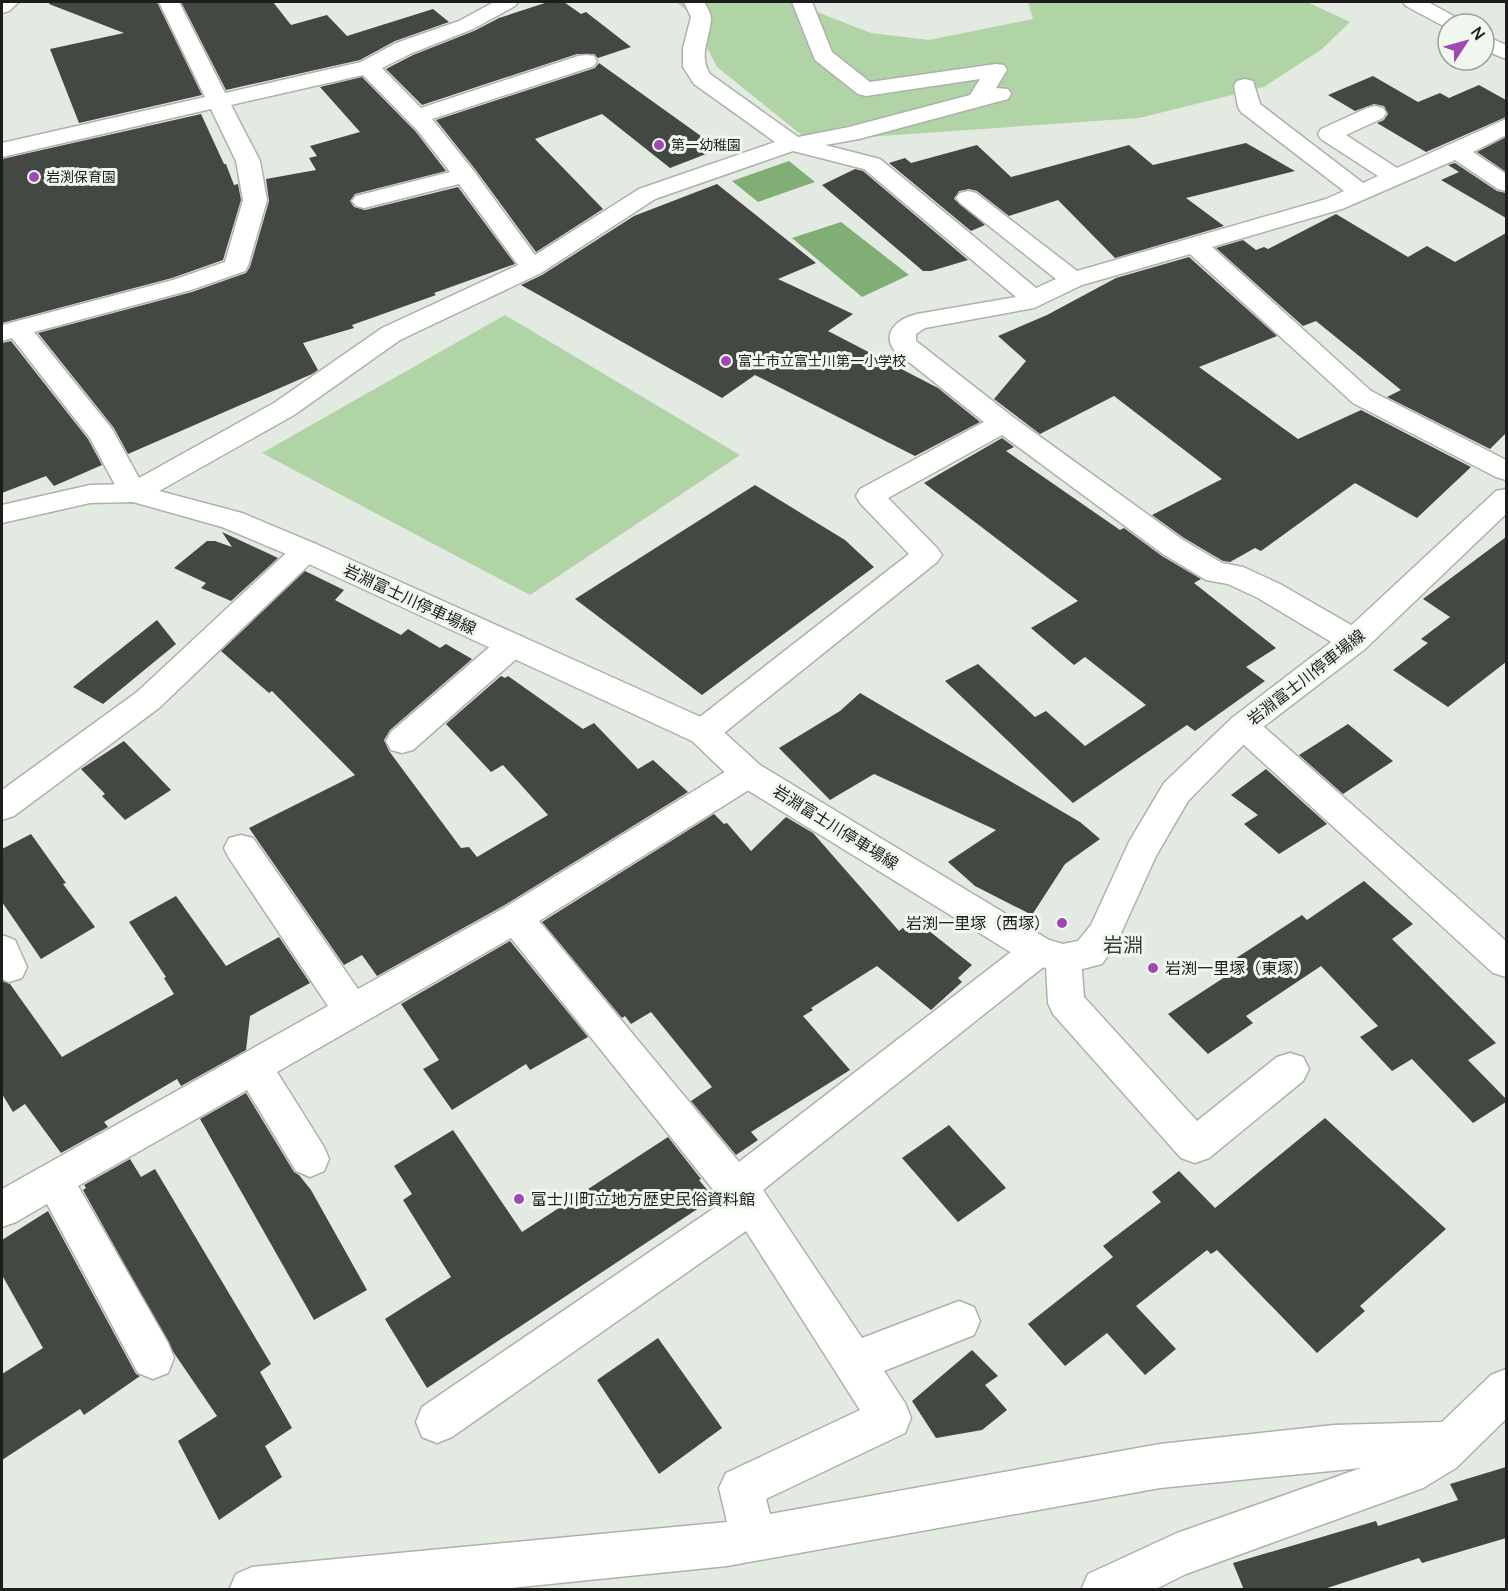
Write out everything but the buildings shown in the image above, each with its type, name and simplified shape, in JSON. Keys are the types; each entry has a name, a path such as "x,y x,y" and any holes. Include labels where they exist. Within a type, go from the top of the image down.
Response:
{"street":[{"path":"2,7 9,2"},
{"path":"169,2 248,161 255,200 236,266 182,285 9,330 102,435 132,493 284,409 391,334 532,268 647,194 792,144 851,134 1002,94"},
{"path":"2,150 368,67 404,48 466,25 508,2"},
{"path":"694,2 701,17 694,48 693,67 702,79 792,144 872,164 1034,299"},
{"path":"802,2 823,55 866,89 996,70 978,100"},
{"path":"1413,2 1436,14"},
{"path":"417,117 586,61"},
{"path":"368,67 417,117 465,175 532,268"},
{"path":"1245,86 1249,106 1360,192"},
{"path":"1375,113 1329,134 1395,177"},
{"path":"1354,641 1269,591 1233,574 1216,573 1173,547 1003,423 903,344 903,331 917,322 1025,303 1073,280 1334,204 1456,151 1506,126"},
{"path":"1456,151 1506,184"},
{"path":"364,201 465,175"},
{"path":"968,198 1073,280"},
{"path":"1194,244 1362,397 1506,471"},
{"path":"703,732 927,555 870,496 1003,423"},
{"name":"岩淵富士川停車場線","path":"2,514 90,495 132,493 232,520 306,551 703,732 748,774 1051,955 1089,954 1104,934 1141,852 1176,792 1243,726 1354,641 1506,498"},
{"path":"2,807 148,700 306,551"},
{"path":"402,741 512,645"},
{"path":"1243,726 1506,962"},
{"path":"2,1209 516,918 748,774"},
{"path":"241,848 352,1011"},
{"path":"516,918 743,1197 890,1418 741,1488 754,1540"},
{"path":"437,1422 743,1197 1051,955 1066,1003 1195,1146 1290,1069"},
{"path":"253,1067 310,1159"},
{"path":"54,1180 153,1358"},
{"path":"853,1362 959,1321"},
{"path":"1104,1590 1177,1555 1408,1473 1441,1454 1506,1390"},
{"path":"252,1590 715,1546 1160,1466 1334,1447 1452,1443"}],"shaded area":[{"path":"676,2 791,2 871,33 929,40 1033,19 1028,2 1307,2 1350,22 1322,49 1264,87 1139,118 809,141 717,67 689,12"},
{"path":"789,161 815,182 758,202 732,181"},
{"path":"841,222 909,275 862,297 792,238"},
{"path":"505,315 740,455 530,595 262,453"}],"place":[{"name":"第一幼稚園","path":"659,145"},
{"name":"岩渕保育園","path":"34,177"},
{"name":"富士市立富士川第一小学校","path":"726,361"},
{"name":"岩渕一里塚（西塚）","path":"1062,923"},
{"name":"岩渕一里塚（東塚）","path":"1153,968"},
{"name":"富士川町立地方歴史民俗資料館","path":"519,1199"}],"district":[{"name":"岩淵","path":"1123,945"}]}
